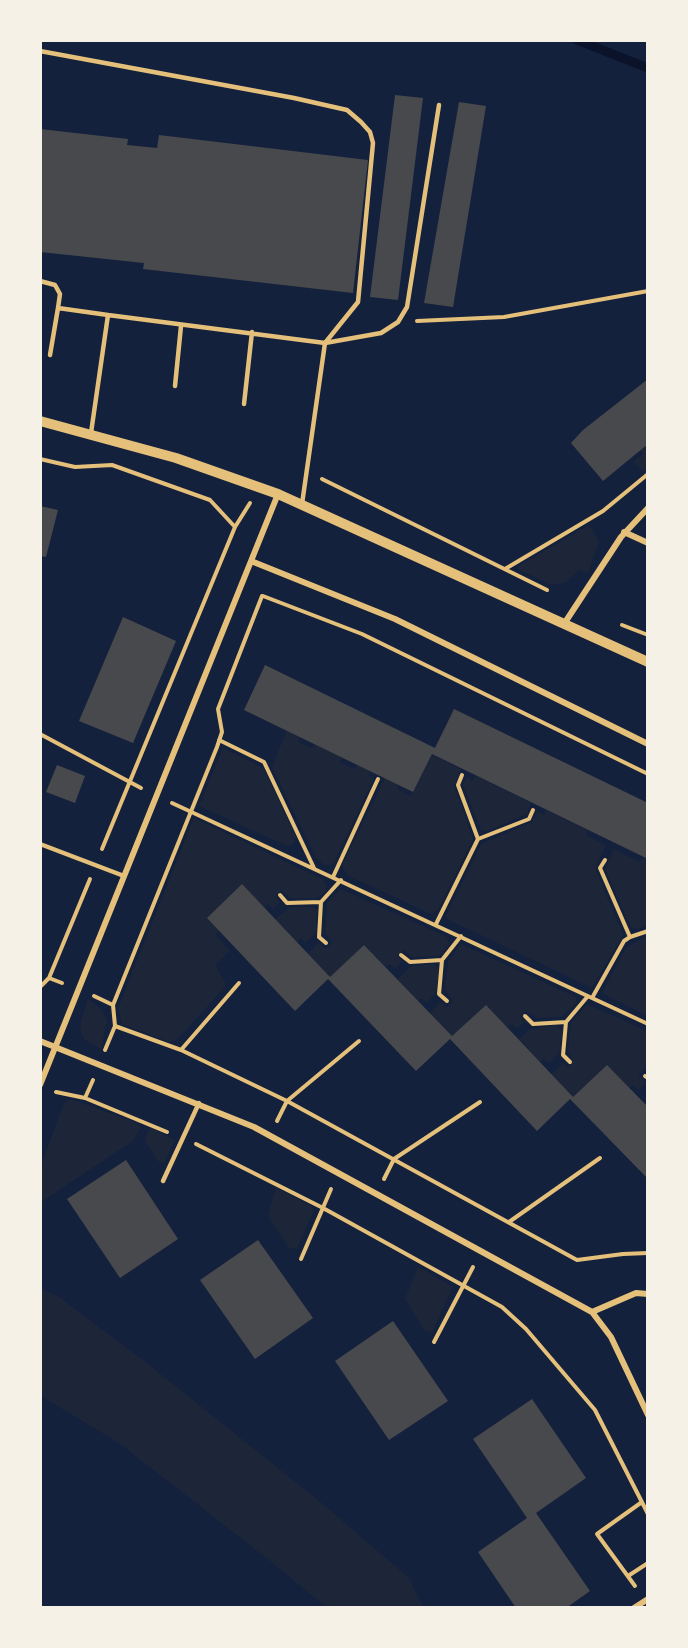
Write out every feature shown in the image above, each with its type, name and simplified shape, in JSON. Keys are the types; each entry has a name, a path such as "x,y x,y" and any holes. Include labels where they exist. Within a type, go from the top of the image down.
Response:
{"street":[{"path":"40,422 176,458 278,494 648,662"},
{"path":"40,1085 278,494"},
{"path":"564,624 624,532 648,508"},
{"path":"624,532 648,543"},
{"path":"251,561 395,619 648,744"},
{"path":"40,1041 199,1102 271,1136 339,1172 480,1253 592,1312 611,1337 648,1415"},
{"path":"592,1312 636,1293 648,1294"},
{"path":"634,1608 646,1599"}],"lane":[{"path":"40,51 294,98 346,110 370,132 373,143 358,302 326,343 302,504"},
{"path":"58,308 181,326 252,332 326,343 381,333 398,322 407,307 440,105"},
{"path":"40,281 55,285 60,294 50,355"},
{"path":"91,435 108,315"},
{"path":"174,386 181,326"},
{"path":"244,404 252,332"},
{"path":"40,844 124,876"},
{"path":"163,1181 199,1102"}],"path":[{"path":"398,322 504,317 620,298 648,291"},
{"path":"40,459 75,467 112,465 210,501 236,527"},
{"path":"308,472 547,590"},
{"path":"505,569 603,511 648,474"},
{"path":"40,734 128,783 236,527 260,487"},
{"path":"648,774 362,634 262,596 218,709 222,732 112,1011 115,1026 181,1050 287,1101 577,1260 648,1253"},
{"path":"622,626 648,635"},
{"path":"219,740 264,762 314,868"},
{"path":"462,775 458,785 478,839"},
{"path":"333,876 378,780"},
{"path":"436,924 478,839 529,819 533,810"},
{"path":"191,811 648,1024"},
{"path":"604,860 600,868 630,937"},
{"path":"326,944 319,937 321,902 341,880"},
{"path":"280,895 287,903 321,902"},
{"path":"570,1062 563,1055 566,1022 590,997 630,937 648,931"},
{"path":"447,1001 440,994 442,960 461,936"},
{"path":"401,955 410,962 442,960"},
{"path":"181,1050 239,983"},
{"path":"525,1016 533,1024 566,1022"},
{"path":"271,1136 287,1101 359,1041"},
{"path":"50,1090 85,1098 182,1138 323,1209 490,1300 515,1318 581,1391 595,1410 648,1514"},
{"path":"376,1194 394,1159 480,1102"},
{"path":"509,1222 600,1158"},
{"path":"301,1259 339,1172"},
{"path":"434,1342 480,1253"},
{"path":"642,1502 597,1534 646,1599"},
{"path":"628,1576 648,1563"}],"shaded area":[{"path":"647,444 647,468 643,471 633,462 643,454 640,450"},
{"path":"589,525 599,541 588,573 579,570 566,582 552,585 519,570 518,566"},
{"path":"287,730 300,737 298,742 312,748 315,744 342,757 340,762 354,769 357,764 370,771 369,776 374,778 335,861 331,865 324,865 316,858 272,767"},
{"path":"223,748 263,768 296,837 293,844 287,846 199,806"},
{"path":"432,755 461,769 454,786 473,839 438,910 431,914 347,875 342,865 385,778 399,785 397,789 411,796"},
{"path":"476,776 531,803 527,814 487,831 481,830 463,785 467,777 473,781"},
{"path":"546,810 588,831 586,835 606,845 595,868 623,935 592,988 445,918 481,844 532,822 537,811 544,815"},
{"path":"194,818 322,879 327,885 325,892 317,898 290,898 281,890 275,896 280,902 273,909 268,904 264,908 208,918 219,930 215,934 230,951 215,965 225,982 225,987 178,1039 169,1042 122,1024 118,1008"},
{"path":"614,849 640,862 643,857 647,860 647,926 637,929 630,926 605,869"},
{"path":"341,889 447,937 449,944 440,956 412,957 403,950 397,956 402,961 395,969 390,964 386,967 364,945 330,977 308,954 319,942 325,949 332,943 325,932 327,903"},
{"path":"290,907 313,907 317,910 316,933 305,943 301,938 297,942 275,919"},
{"path":"647,935 647,1016 602,993 626,948"},
{"path":"461,944 576,997 577,1003 561,1017 537,1018 526,1011 520,1017 524,1022 517,1029 512,1024 508,1028 486,1005 452,1036 430,1013 441,1002 447,1007 453,1001 445,989 448,962"},
{"path":"433,964 439,970 436,993 427,1003 422,998 418,1001 397,979 412,966"},
{"path":"88,999 100,1008 107,1020 101,1049 85,1040 81,1033 80,1024"},
{"path":"587,1004 647,1031 647,1071 645,1068 638,1075 646,1082 638,1090 633,1085 629,1088 607,1065 573,1097 551,1074 563,1063 567,1068 573,1062 568,1051 571,1023"},
{"path":"556,1025 562,1031 559,1053 549,1063 544,1059 540,1062 519,1039 530,1029"},
{"path":"70,1099 138,1123 141,1128 133,1141 41,1202 41,1166 64,1103"},
{"path":"152,1128 175,1140 164,1163 158,1161 145,1141 148,1131"},
{"path":"276,1188 311,1206 314,1210 297,1249 289,1248 268,1216"},
{"path":"418,1267 453,1287 432,1332 425,1331 405,1299"},
{"path":"40,1288 59,1297 153,1368 318,1500 409,1578 423,1607 326,1607 119,1443 41,1396"}],"building":[{"path":"395,95 423,98 398,300 370,297"},
{"path":"459,102 486,106 453,307 424,303"},
{"path":"40,129 128,139 127,145 157,148 159,135 368,160 353,293 143,269 144,263 40,252"},
{"path":"648,379 648,444 603,481 571,443 583,430"},
{"path":"40,506 58,510 46,557 40,556"},
{"path":"123,617 176,641 133,743 79,721"},
{"path":"265,665 435,748 454,709 648,803 648,859 432,754 413,792 244,710"},
{"path":"57,765 85,776 75,803 46,792"},
{"path":"242,884 330,977 364,945 452,1036 486,1005 573,1097 607,1065 648,1107 648,1179 570,1099 537,1131 450,1039 416,1071 328,979 295,1011 207,918"},
{"path":"126,1160 178,1239 120,1278 67,1199"},
{"path":"258,1240 313,1318 255,1359 200,1280"},
{"path":"393,1321 448,1401 389,1440 335,1361"},
{"path":"532,1399 586,1478 536,1513 590,1591 566,1608 516,1608 478,1552 527,1518 473,1439"}],"waterway":[{"path":"577,40 648,68"}]}
